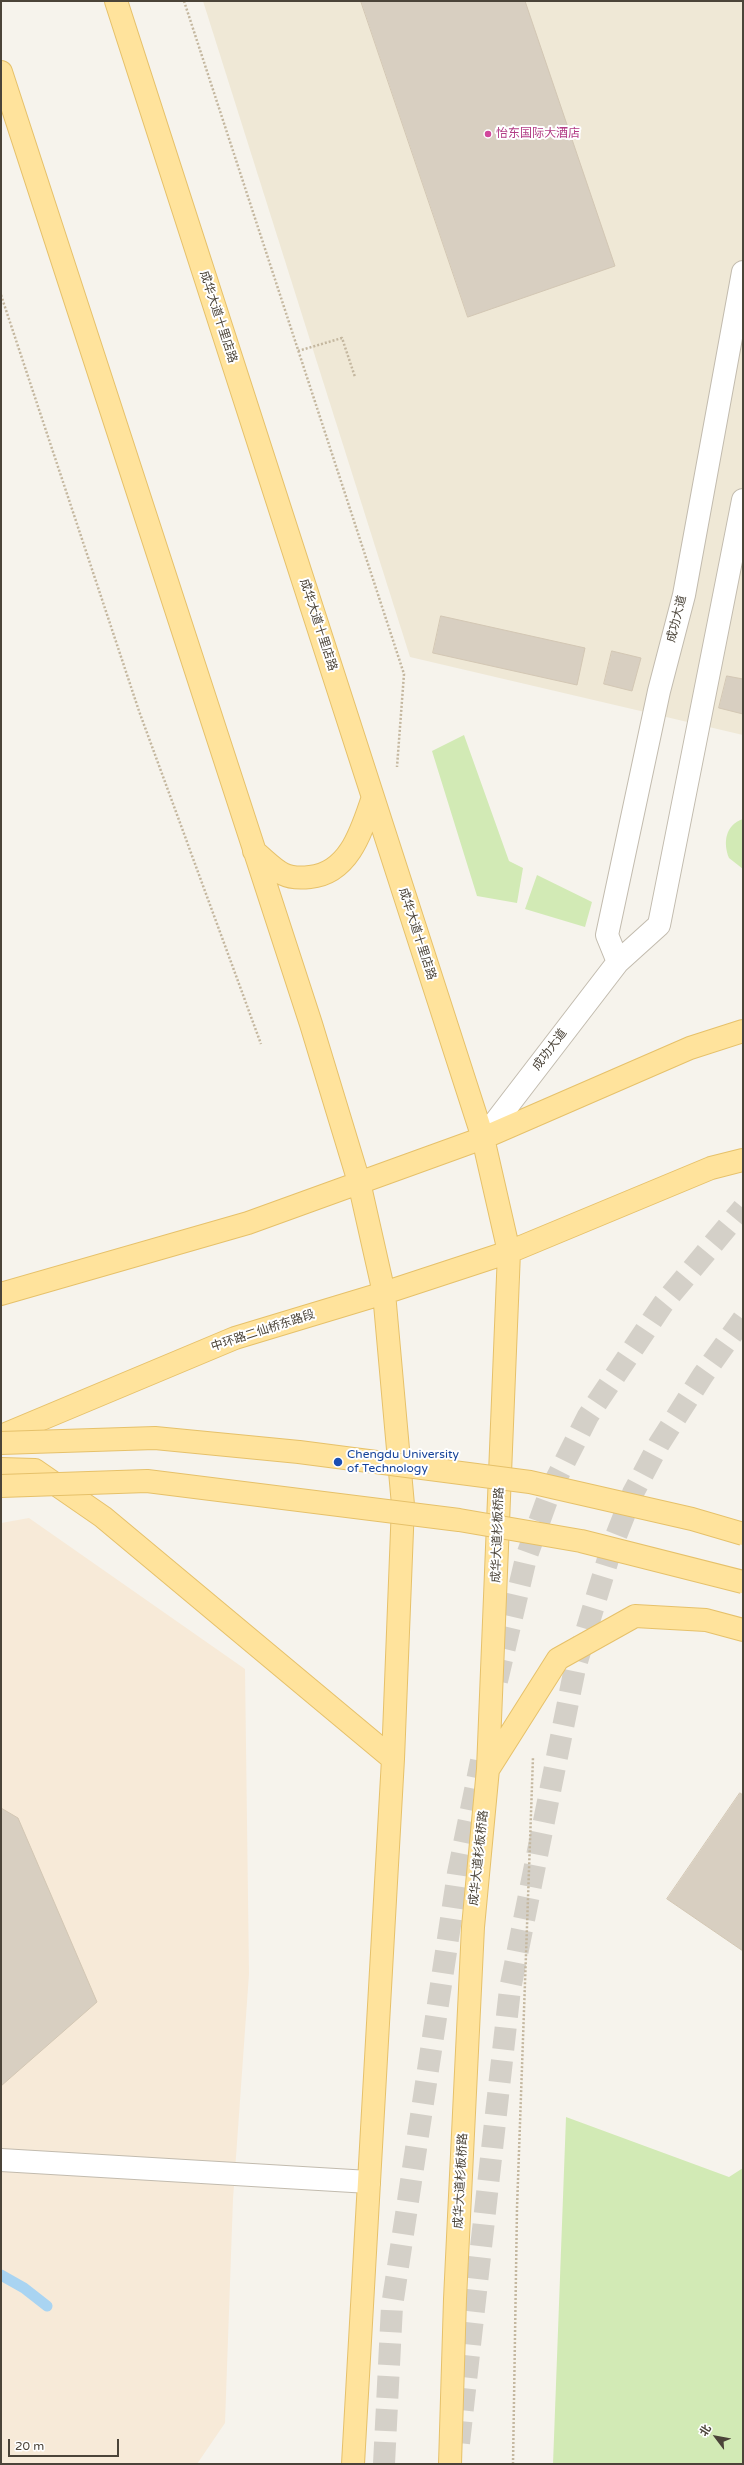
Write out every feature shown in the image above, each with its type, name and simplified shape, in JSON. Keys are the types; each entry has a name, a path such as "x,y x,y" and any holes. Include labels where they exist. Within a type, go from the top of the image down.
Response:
{"main road":[{"name":"成华大道十里店路","path":"116,1 483,1138 509,1252"},
{"path":"1,72 254,851 359,1182 384,1294 403,1505 393,1759 353,2464"},
{"path":"254,851 283,874 301,878 318,876 342,863 354,847 373,797"},
{"path":"1,1294 248,1223 483,1138 690,1048 743,1031"},
{"name":"中环路二仙桥东路段","path":"1,1436 235,1338 384,1294 509,1252 711,1168 743,1160"},
{"name":"成华大道杉板桥路","path":"450,2464 455,2299 473,1927 488,1769 509,1252"},
{"path":"1,1444 155,1438 299,1452 530,1482 692,1519 743,1534"},
{"path":"1,1469 35,1470 103,1517 393,1759"},
{"path":"1,1486 147,1481 459,1520 581,1541 743,1582"},
{"path":"488,1769 558,1658 635,1616 706,1620 743,1630"}],"street":[{"name":"成功大道","path":"618,962 607,935 659,691 684,594 743,272"},
{"name":"成功大道","path":"483,1138 618,962 659,926 743,500"},
{"path":"1,2160 369,2182"}],"path":[{"path":"184,1 404,674 396,774"},
{"path":"1,295 139,710 261,1044"},
{"path":"298,351 342,338 355,377"},
{"path":"513,2464 517,2208 534,1754"}],"shaded area":[{"path":"203,1 743,1 743,735 410,657"},
{"path":"29,1518 245,1669 249,1974 233,2199 225,2423 197,2464 1,2464 1,1523"}],"green space":[{"path":"464,735 509,861 523,868 517,903 477,896 432,751"},
{"path":"743,819 743,869 729,858 726,841 729,830 732,826"},
{"path":"537,875 592,902 585,927 525,909"},
{"path":"566,2117 729,2177 743,2168 743,2464 553,2464"}],"building":[{"name":"怡东国际大酒店","path":"361,1 525,1 615,266 468,317"},
{"path":"441,616 585,648 577,685 433,653"},
{"path":"612,651 641,658 632,691 604,684"},
{"path":"727,676 743,679 743,714 719,708"},
{"path":"740,1793 743,1795 743,1951 667,1899"},
{"path":"1,1808 18,1818 97,2002 1,2086"}],"waterway":[{"path":"1,2275 24,2288 47,2306"}],"tunnel":[{"path":"497,1681 526,1558 551,1489 588,1416 663,1304 743,1208"},
{"path":"459,2443 510,1989 575,1668 612,1546 633,1493 659,1444 703,1375 743,1319"},
{"path":"384,2464 392,2306 458,1873 481,1761"}],"place":[{"name":"怡东国际大酒店","path":"488,134"},
{"name":"Chengdu University of Technology","path":"338,1462"}]}
